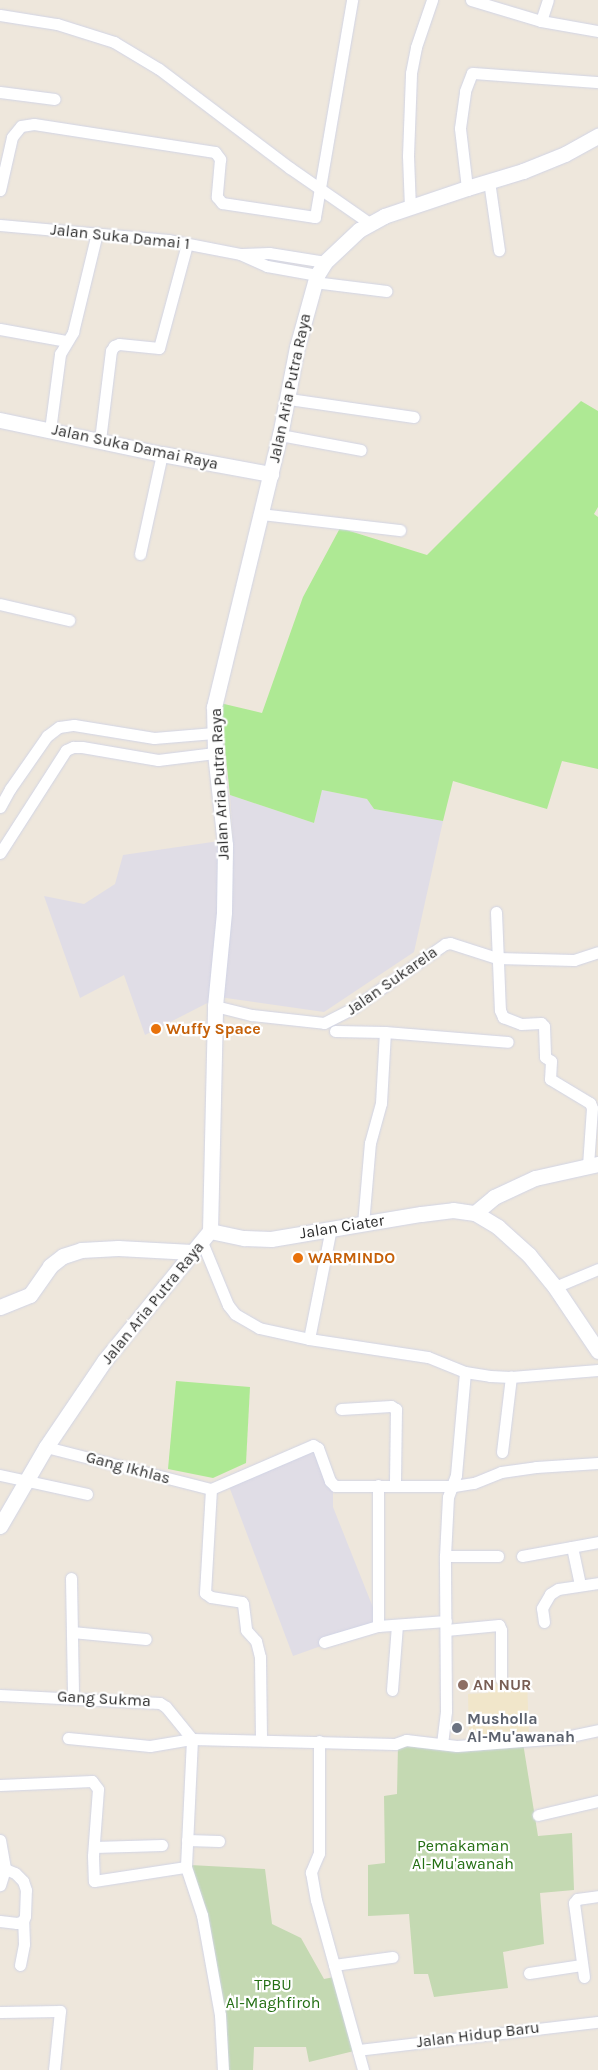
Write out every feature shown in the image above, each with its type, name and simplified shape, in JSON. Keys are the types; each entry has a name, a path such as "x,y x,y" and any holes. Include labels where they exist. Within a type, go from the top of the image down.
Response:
{"main road":[{"name":"Jalan Aria Putra Raya","path":"0,1526 46,1446 105,1360 201,1242 215,1006 224,912 225,845 214,733 216,690 271,474 289,399 298,346 315,279 324,262 359,230 410,208 523,171 565,154 598,136"},
{"name":"Jalan Suka Damai Raya","path":"0,421 271,474"},
{"path":"593,1165 535,1178 494,1197 475,1213 512,1238 555,1287 598,1351"},
{"name":"Jalan Ciater","path":"0,1307 30,1295 50,1266 63,1256 81,1250 244,1238 271,1239 452,1210 475,1213"}],"street":[{"path":"0,190 12,137 21,126 34,124 215,152 220,159 217,197 222,203 315,217 352,0"},
{"path":"410,208 408,156 410,73 432,0"},
{"path":"470,0 541,21 598,31"},
{"path":"541,21 548,0"},
{"path":"0,15 57,24 114,42 159,68 290,168 371,224"},
{"path":"467,188 460,128 465,92 472,73 598,82"},
{"path":"0,92 55,99"},
{"path":"489,181 499,250"},
{"name":"Jalan Suka Damai 1","path":"0,225 186,244 240,254 267,266 315,279 386,291"},
{"path":"50,430 60,354 73,332 97,234"},
{"path":"100,440 111,351 114,346 119,344 158,348 186,244"},
{"name":"Jalan Suka Damai 1","path":"240,254 269,252 324,262"},
{"path":"0,328 67,340"},
{"path":"289,399 414,417"},
{"path":"280,436 361,450"},
{"path":"140,554 162,454"},
{"path":"261,514 400,530"},
{"path":"0,604 69,620"},
{"path":"0,807 10,789 47,736 59,727 74,725 154,738 214,733"},
{"path":"116,753 117,732"},
{"path":"0,853 66,750 73,747 82,747 158,760 215,753"},
{"path":"496,912 500,1010 503,1017 521,1024 540,1023 544,1026 545,1057 551,1061 550,1079 590,1102 592,1108 593,1165"},
{"name":"Jalan Sukarela","path":"215,1006 252,1015 324,1023 335,1019 353,1008 445,944 450,943 497,958 574,960 598,952"},
{"path":"335,1031 385,1032 508,1042"},
{"path":"363,1224 370,1143 381,1103 385,1032"},
{"path":"309,1339 331,1228"},
{"path":"201,1242 228,1305 235,1314 259,1328 309,1339 428,1357 465,1372 512,1377 598,1370"},
{"path":"555,1287 598,1269"},
{"path":"442,1744 446,1712 445,1556 448,1497 454,1486 465,1372"},
{"path":"502,1452 512,1377"},
{"path":"341,1409 391,1406 396,1409 395,1485"},
{"path":"261,1740 260,1656 256,1640 246,1630 244,1604 242,1602 211,1597 205,1593 211,1490 313,1445 318,1448 330,1481 335,1486 454,1486 474,1483 502,1472 536,1467 598,1463"},
{"name":"Gang Ikhlas","path":"46,1446 211,1490"},
{"path":"0,1475 87,1494"},
{"path":"378,1485 378,1626"},
{"path":"522,1556 598,1542"},
{"path":"572,1547 579,1580"},
{"path":"445,1556 498,1556"},
{"path":"71,1578 73,1697"},
{"path":"544,1622 542,1608 550,1594 558,1589 598,1583"},
{"path":"392,1690 397,1624"},
{"path":"324,1642 378,1626 397,1624 446,1626 499,1625 501,1630 501,1679"},
{"path":"72,1632 146,1639"},
{"name":"Gang Sukma","path":"0,1695 160,1702 192,1738"},
{"path":"68,1738 150,1746 192,1738 394,1744 406,1740 457,1746 561,1738 598,1730"},
{"path":"192,1738 186,1867 202,1915 220,2015 224,2070"},
{"path":"319,1741 321,1777 319,1853 311,1872 316,1900 363,2070"},
{"path":"0,1785 92,1781 98,1789 92,1879 96,1881 186,1867"},
{"path":"538,1815 598,1801"},
{"path":"0,1840 5,1869 0,1885"},
{"path":"187,1840 218,1840"},
{"path":"94,1848 162,1845"},
{"path":"5,1869 16,1873 23,1880 26,1890 23,1920 24,1944 20,1965"},
{"path":"584,1977 574,1903 577,1899 598,1896"},
{"path":"0,1921 17,1923 23,1920"},
{"path":"334,1965 392,1957"},
{"path":"529,1973 581,1965"},
{"path":"0,2012 60,2011 54,2070"},
{"name":"Jalan Hidup Baru","path":"358,2050 468,2035 598,2022"}],"shaded area":[{"path":"322,790 367,799 374,809 443,821 414,952 324,1012 219,997 145,1035 124,975 80,998 44,896 84,904 115,884 123,855 233,839 230,795 314,823"},
{"path":"317,1446 333,1489 333,1507 380,1625 293,1656 227,1481"},
{"path":"527,1678 529,1739 469,1741 468,1694 488,1693 488,1679"}],"green space":[{"path":"581,401 598,411 598,507 594,514 598,517 598,769 562,761 547,809 453,781 443,821 374,809 367,799 322,790 314,823 230,795 220,703 262,713 303,597 340,528 427,555"},
{"path":"176,1381 250,1387 246,1463 213,1478 168,1469"},
{"name":"Pemakaman Al-Mu'awanah","path":"523,1743 538,1836 572,1833 574,1890 540,1893 544,1944 503,1952 508,1988 434,1997 428,1974 414,1974 409,1914 368,1916 368,1865 385,1863 384,1796 397,1794 398,1744"},
{"name":"TPBU Al-Maghfiroh","path":"190,1865 265,1869 272,1924 301,1938 324,1979 334,1977 354,2051 309,2062 306,2047 254,2047 253,2070 228,2070"}],"place":[{"name":"Wuffy Space","path":"156,1029"},
{"name":"WARMINDO","path":"298,1258"},
{"name":"AN NUR","path":"463,1685"},
{"name":"Musholla Al-Mu'awanah","path":"457,1728"}]}
